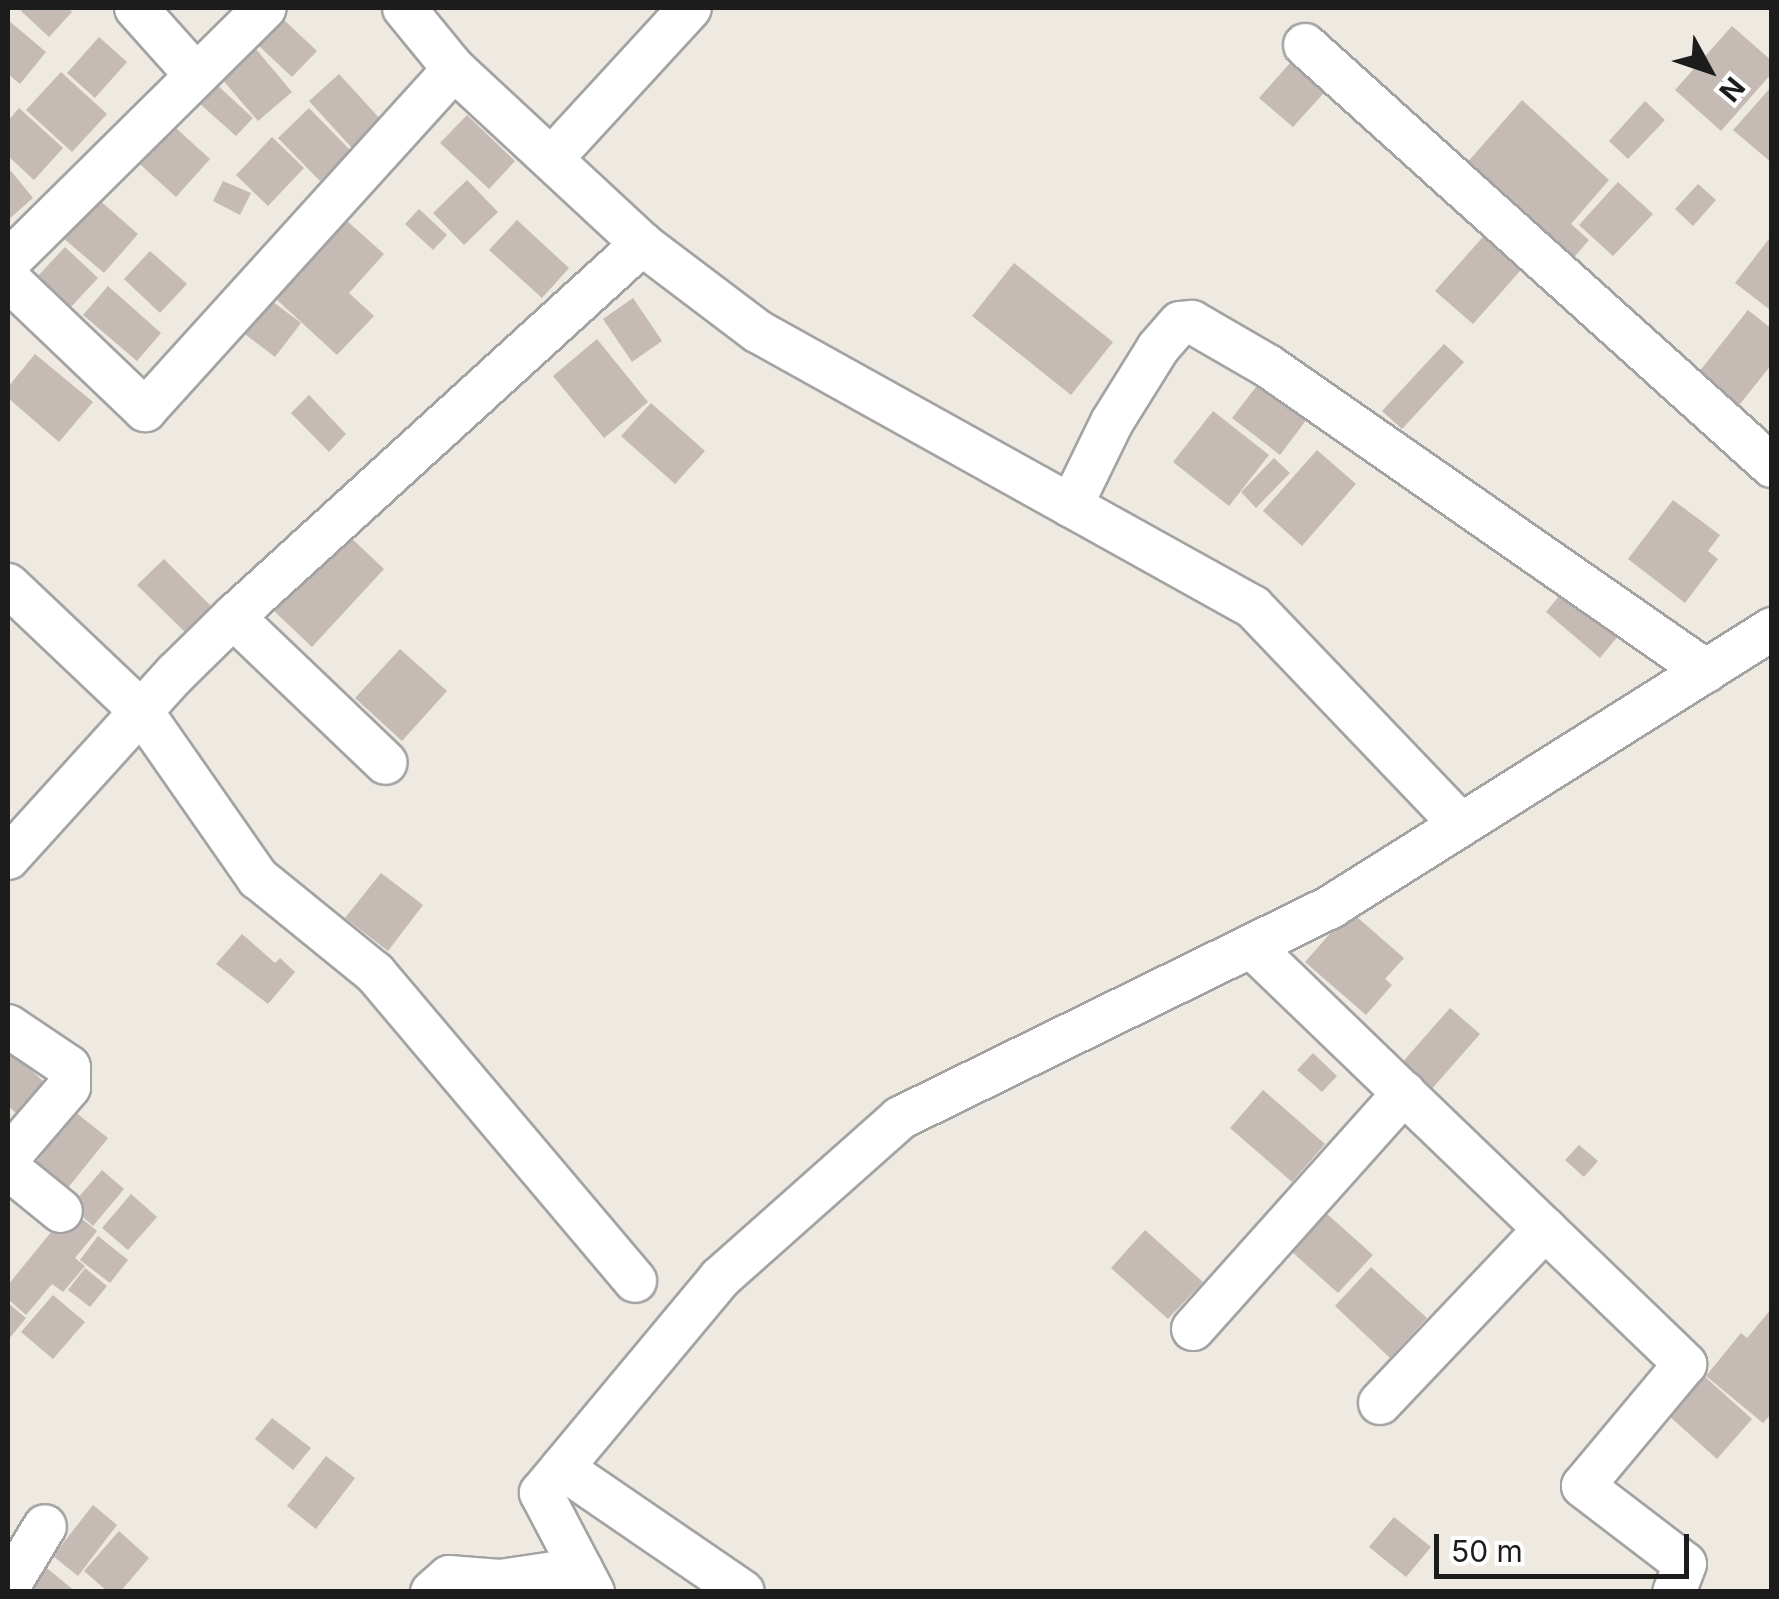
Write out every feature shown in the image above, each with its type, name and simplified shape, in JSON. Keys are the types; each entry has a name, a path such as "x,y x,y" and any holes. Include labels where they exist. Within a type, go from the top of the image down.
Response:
{"street":[{"path":"136,8 196,75"},
{"path":"8,262 264,8"},
{"path":"404,8 454,69 553,157 642,244 757,332 1253,607 1462,825"},
{"path":"553,157 690,8"},
{"path":"1305,45 1772,466"},
{"path":"8,279 145,410 454,69"},
{"path":"8,858 233,617 642,244"},
{"path":"1071,506 1112,422 1158,348 1180,323 1192,322 1268,366 1706,671"},
{"path":"8,585 142,712 258,878 375,972 635,1281"},
{"path":"233,617 386,763"},
{"path":"432,1592 449,1577 500,1582 587,1580 540,1493 720,1278 900,1118 1332,906 1772,629"},
{"path":"1251,946 1685,1364 1583,1486 1684,1564 1674,1592"},
{"path":"8,1026 69,1067 69,1087 8,1158"},
{"path":"1193,1330 1404,1093"},
{"path":"8,1168 60,1211"},
{"path":"1380,1404 1545,1229"},
{"path":"562,1468 743,1592"},
{"path":"8,1586 45,1526"}],"building":[{"path":"68,8 72,12 49,37 21,11"},
{"path":"8,20 46,52 20,84 8,74"},
{"path":"284,20 317,51 292,77 259,46"},
{"path":"1732,26 1772,61 1772,73 1721,131 1675,90"},
{"path":"99,37 127,62 95,98 67,73"},
{"path":"250,42 292,92 258,121 215,71"},
{"path":"1297,55 1331,85 1293,127 1259,98"},
{"path":"61,72 107,114 72,152 26,110"},
{"path":"339,74 382,121 352,148 309,101"},
{"path":"216,84 253,118 236,136 199,103"},
{"path":"1772,86 1772,163 1733,130"},
{"path":"1522,100 1609,180 1571,224 1589,240 1570,262 1466,164"},
{"path":"1645,101 1665,120 1628,159 1609,141"},
{"path":"19,108 63,148 34,180 8,156 8,121"},
{"path":"309,108 351,151 320,181 278,138"},
{"path":"467,115 515,161 489,189 440,143"},
{"path":"166,119 210,159 176,197 132,157"},
{"path":"272,137 304,168 268,206 236,175"},
{"path":"11,171 33,198 8,220 8,173"},
{"path":"467,180 498,212 464,245 433,213"},
{"path":"223,181 251,193 240,215 213,201"},
{"path":"1618,182 1653,214 1613,256 1579,225"},
{"path":"1698,184 1716,200 1693,226 1675,209"},
{"path":"90,192 138,234 104,273 56,232"},
{"path":"419,209 447,235 433,250 405,224"},
{"path":"517,220 569,268 542,298 489,250"},
{"path":"347,221 384,254 349,293 374,316 337,355 276,299"},
{"path":"1489,230 1527,263 1473,324 1435,291"},
{"path":"1772,235 1772,306 1769,309 1735,283"},
{"path":"65,247 98,278 70,308 37,277"},
{"path":"150,251 187,284 160,313 124,279"},
{"path":"1014,263 1113,342 1071,395 972,316"},
{"path":"108,286 161,333 137,361 83,315"},
{"path":"268,298 301,323 275,357 242,332"},
{"path":"633,298 662,341 632,362 603,319"},
{"path":"1748,310 1772,329 1772,364 1736,409 1695,377"},
{"path":"597,339 648,402 604,438 553,376"},
{"path":"1444,344 1464,362 1402,429 1382,411"},
{"path":"35,354 93,402 59,442 8,398 8,387"},
{"path":"1259,383 1307,419 1280,455 1232,418"},
{"path":"309,395 346,434 329,452 291,413"},
{"path":"651,403 705,451 675,484 621,436"},
{"path":"1213,411 1269,455 1229,506 1173,462"},
{"path":"1317,450 1356,484 1302,546 1263,511"},
{"path":"1274,458 1290,473 1256,508 1241,492"},
{"path":"1673,500 1720,535 1708,551 1718,559 1685,603 1628,559"},
{"path":"346,533 384,569 312,647 274,611"},
{"path":"164,559 214,609 188,635 137,585"},
{"path":"1569,584 1623,630 1600,658 1546,612"},
{"path":"400,649 447,691 402,741 355,698"},
{"path":"381,873 423,905 388,951 345,918"},
{"path":"1350,911 1404,958 1385,979 1392,985 1366,1015 1305,962"},
{"path":"242,934 275,963 280,958 295,972 268,1004 216,964"},
{"path":"1450,1008 1480,1034 1430,1091 1400,1065"},
{"path":"8,1048 46,1084 17,1114 8,1106"},
{"path":"1313,1053 1337,1076 1322,1092 1297,1070"},
{"path":"1263,1090 1325,1144 1292,1182 1230,1128"},
{"path":"75,1112 108,1138 63,1194 31,1169"},
{"path":"1579,1145 1598,1161 1584,1177 1565,1160"},
{"path":"102,1170 124,1189 93,1226 71,1206"},
{"path":"131,1194 157,1217 128,1250 102,1228"},
{"path":"1317,1205 1373,1255 1338,1293 1282,1243"},
{"path":"70,1209 97,1231 75,1258 85,1266 63,1292 52,1284 26,1315 8,1299 8,1285"},
{"path":"1145,1230 1203,1282 1168,1319 1111,1268"},
{"path":"98,1236 128,1260 110,1283 80,1260"},
{"path":"1371,1267 1427,1318 1390,1358 1335,1306"},
{"path":"85,1268 107,1286 90,1307 68,1290"},
{"path":"53,1295 85,1322 53,1359 21,1332"},
{"path":"8,1303 26,1318 8,1340"},
{"path":"1772,1308 1772,1413 1763,1423 1706,1376 1741,1333 1747,1338"},
{"path":"1703,1375 1752,1419 1717,1459 1668,1415"},
{"path":"272,1418 311,1448 293,1470 255,1439"},
{"path":"326,1456 355,1478 316,1529 287,1506"},
{"path":"93,1505 117,1525 78,1576 53,1556"},
{"path":"1394,1517 1431,1547 1406,1577 1369,1547"},
{"path":"119,1531 149,1558 120,1592 108,1592 84,1571"},
{"path":"38,1561 76,1592 14,1592"}]}
